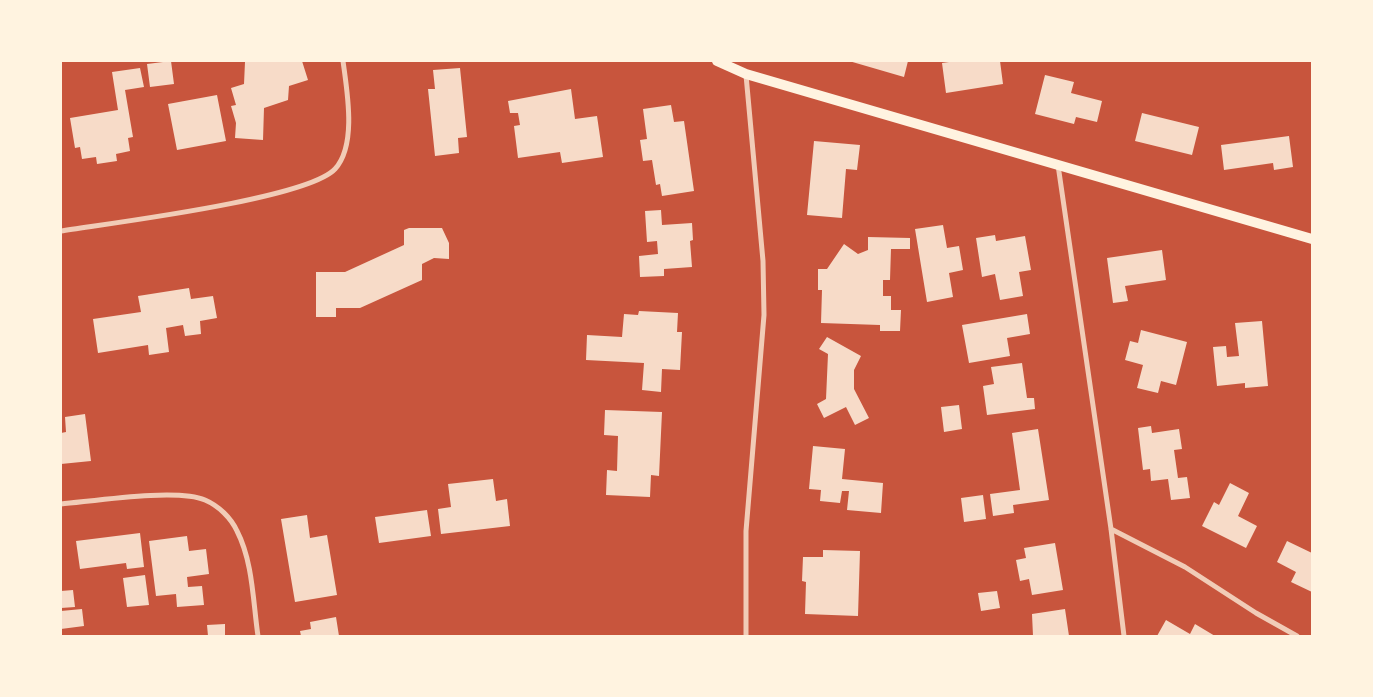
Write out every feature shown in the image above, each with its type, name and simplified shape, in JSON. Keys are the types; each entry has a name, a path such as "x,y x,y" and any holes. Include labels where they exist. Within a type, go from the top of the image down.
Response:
{"main road":[{"path":"718,61 746,74 1312,239"}],"street":[{"path":"61,231 274,195 310,183 334,170 344,154 347,136 348,102 343,61"},
{"path":"746,74 763,261 764,315 746,531 746,636"},
{"path":"1058,165 1112,529 1124,636"},
{"path":"61,504 166,495 204,500 223,511 237,531 247,560 258,636"},
{"path":"1112,529 1185,567 1256,613 1296,636"}],"building":[{"path":"171,61 174,84 150,87 147,64"},
{"path":"302,61 308,80 289,86 288,100 264,108 263,140 235,138 236,123 231,106 236,105 231,88 244,84 245,62"},
{"path":"849,61 908,61 904,77"},
{"path":"956,61 1000,61 1003,84 946,93 942,63"},
{"path":"140,68 144,87 125,90 133,137 128,138 130,151 116,154 117,161 97,164 96,157 82,159 80,147 75,148 70,118 118,110 112,72"},
{"path":"460,68 467,137 458,138 459,153 435,156 428,89 435,89 433,70"},
{"path":"1045,75 1074,82 1071,93 1102,101 1097,122 1076,117 1074,124 1035,114"},
{"path":"571,89 575,119 597,116 603,157 562,163 560,152 518,158 514,126 520,125 518,113 510,113 508,101"},
{"path":"217,95 226,141 177,150 168,104"},
{"path":"671,105 674,122 684,121 694,191 662,196 660,184 656,185 652,160 643,161 640,140 647,139 643,109"},
{"path":"1142,113 1199,127 1192,155 1135,141"},
{"path":"1289,136 1293,167 1274,170 1273,163 1224,170 1221,145"},
{"path":"814,141 860,145 857,170 846,169 842,218 807,215"},
{"path":"661,210 662,225 692,223 693,240 690,241 692,267 664,269 664,276 640,277 639,256 658,254 657,241 647,242 645,211"},
{"path":"943,225 947,248 959,246 963,270 949,273 953,297 927,302 915,229"},
{"path":"409,228 442,228 449,243 449,259 434,258 422,264 422,280 360,308 336,308 336,317 316,317 316,272 345,272 404,245 404,230"},
{"path":"995,235 996,241 1025,236 1031,270 1019,272 1023,296 1000,300 995,274 982,277 976,238"},
{"path":"868,237 910,238 910,249 891,249 890,280 883,280 883,296 891,296 891,310 901,310 900,331 880,331 880,325 821,323 822,290 818,290 818,269 827,269 844,244 858,254 868,250"},
{"path":"1162,250 1166,280 1125,286 1128,301 1113,303 1107,258"},
{"path":"189,288 191,299 213,296 217,318 200,321 201,334 185,336 183,325 166,328 169,352 149,355 148,345 98,353 93,319 141,312 138,296"},
{"path":"639,311 678,313 677,332 682,332 680,370 662,369 661,392 642,390 644,363 586,360 587,335 622,337 624,314 638,315"},
{"path":"1027,314 1030,334 1007,338 1010,356 969,363 962,325"},
{"path":"1262,321 1268,386 1245,388 1245,383 1217,386 1213,347 1226,346 1227,357 1239,356 1235,323"},
{"path":"1141,330 1187,342 1176,385 1161,381 1158,393 1137,388 1143,365 1125,360 1130,341 1138,343"},
{"path":"827,337 861,356 854,370 854,389 869,418 855,425 846,407 824,418 817,404 826,399 828,354 819,349"},
{"path":"1022,363 1027,398 1034,398 1035,409 987,415 983,386 994,384 991,367"},
{"path":"959,405 962,429 944,432 941,407"},
{"path":"605,410 662,412 659,476 651,475 650,497 606,495 607,470 617,471 618,436 604,435"},
{"path":"85,414 91,461 61,464 61,433 66,432 65,417"},
{"path":"1151,426 1152,433 1179,429 1182,449 1174,450 1178,478 1187,477 1190,498 1171,500 1168,479 1151,481 1150,469 1143,470 1138,428"},
{"path":"1038,429 1049,500 1013,505 1014,513 993,516 990,494 1020,490 1012,433"},
{"path":"813,446 845,449 842,479 883,483 881,513 847,510 849,491 842,491 840,503 820,501 821,490 809,489"},
{"path":"493,479 496,501 507,499 510,526 441,534 438,509 451,507 448,484"},
{"path":"1230,483 1249,493 1238,516 1257,526 1246,548 1202,526 1214,502 1219,505"},
{"path":"983,495 986,519 964,522 961,498"},
{"path":"427,510 431,536 379,543 375,517"},
{"path":"307,515 310,538 327,535 337,595 295,602 281,519"},
{"path":"140,533 144,567 127,569 126,563 80,569 76,541"},
{"path":"187,536 189,551 206,549 209,574 187,577 188,587 202,586 204,605 177,607 176,594 156,596 149,541"},
{"path":"1287,541 1312,553 1312,592 1291,582 1296,572 1277,562"},
{"path":"1055,543 1063,590 1032,595 1029,579 1020,581 1016,560 1026,558 1024,548"},
{"path":"823,550 860,551 858,616 805,614 806,582 802,581 803,557 823,557"},
{"path":"145,575 149,605 127,607 123,578"},
{"path":"73,590 75,607 61,608 61,591"},
{"path":"997,591 1000,608 981,611 978,593"},
{"path":"82,609 84,626 61,629 61,611"},
{"path":"1065,609 1069,636 1033,636 1032,614"},
{"path":"336,617 339,636 301,636 300,631 311,629 310,622"},
{"path":"1166,620 1190,634 1195,624 1215,636 1157,636"},
{"path":"225,624 225,636 208,636 207,625"}]}
